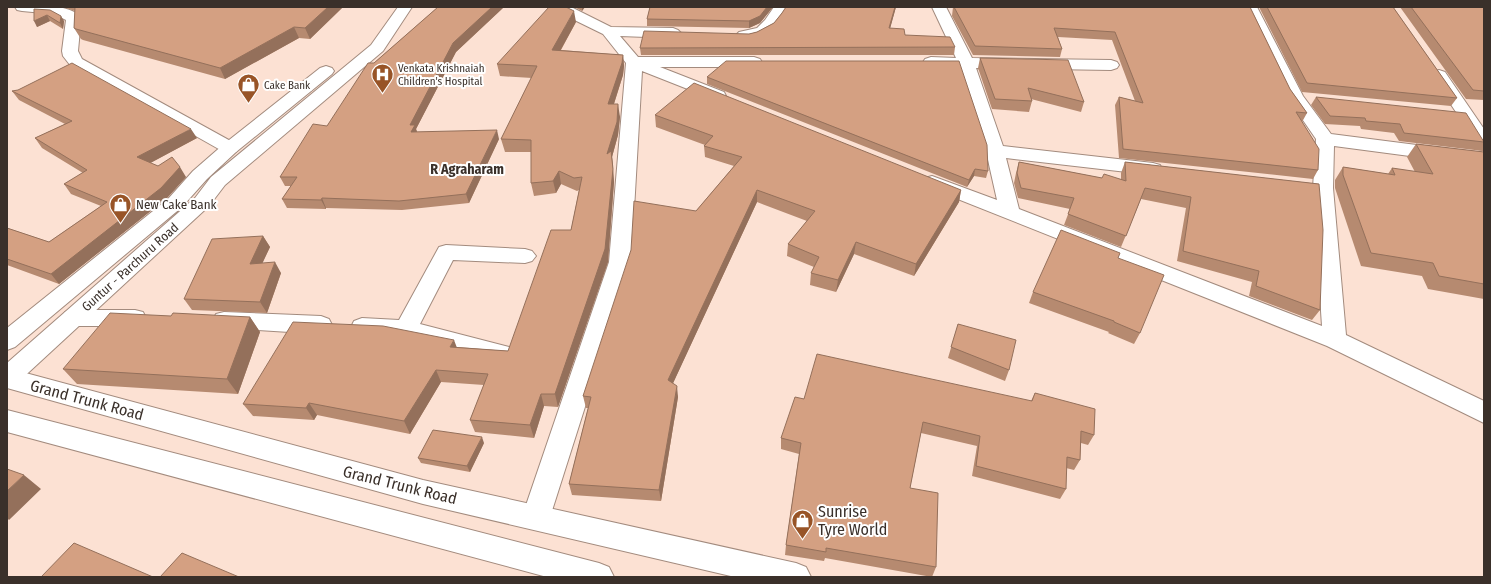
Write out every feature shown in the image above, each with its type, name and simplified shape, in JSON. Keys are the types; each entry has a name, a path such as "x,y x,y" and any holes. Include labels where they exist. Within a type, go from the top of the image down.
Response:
{"street":[{"path":"22,7 57,10 68,13 74,18 70,51 70,66 230,148"},
{"name":"Guntur - Parchuru Road","path":"7,341 175,203 200,175 230,148 361,44 387,7"},
{"name":"Guntur - Parchuru Road","path":"7,378 202,202 218,181 377,48 405,7"},
{"path":"559,7 608,31 634,62 737,104"},
{"path":"734,35 760,33 768,27 781,7"},
{"path":"939,7 966,61 995,151 1010,213"},
{"path":"1250,7 1295,97 1325,139 1315,187 1335,340"},
{"path":"608,31 687,33"},
{"path":"911,62 966,61 1111,65"},
{"path":"634,62 768,62"},
{"path":"536,517 620,262 634,62"},
{"path":"1431,64 1467,115 1481,154"},
{"path":"1295,97 1318,100"},
{"path":"1443,113 1467,115"},
{"path":"1325,139 1454,155"},
{"path":"995,151 1167,170"},
{"path":"914,175 1335,340 1484,413"},
{"path":"406,329 446,252 525,256"},
{"path":"73,318 157,318"},
{"path":"203,319 406,329 502,353"},
{"name":"Grand Trunk Road","path":"7,378 423,492 796,577"},
{"path":"7,421 595,576"}],"building":[{"path":"75,7 328,7 305,28 294,27 220,68 76,29 74,28"},
{"path":"438,7 492,7 453,43 410,125 415,125 411,132 497,130 466,194 399,201 322,198 321,200 282,199 297,177 280,177 313,124 327,126 368,63 374,63"},
{"path":"549,7 566,7 574,11 552,50 623,55 622,63 608,104 618,104 617,122 607,154 611,151 613,169 605,249 555,394 541,394 530,425 470,420 488,374 436,370 404,421 309,403 306,408 243,404 293,322 383,326 454,340 450,347 508,351 551,230 571,230 582,177 574,178 559,171 553,181 531,183 531,140 501,139 537,66 497,64"},
{"path":"650,7 767,7 760,16 749,21 647,19"},
{"path":"786,7 895,7 889,28 904,29 905,35 950,37 955,47 640,48 644,31 749,34 757,32 774,23"},
{"path":"954,7 1250,7 1290,89 1307,113 1296,112 1319,149 1318,170 1123,149 1119,97 1143,103 1115,32 1054,28 1062,49 975,46"},
{"path":"1267,7 1393,7 1457,98 1307,83"},
{"path":"1411,7 1484,7 1484,91 1473,90"},
{"path":"34,9 50,10 61,16 60,23 47,15 34,21"},
{"path":"980,58 1068,60 1084,102 1028,88 1032,101 995,99"},
{"path":"726,61 959,61 987,145 988,171 975,169 969,180 707,77"},
{"path":"72,63 191,129 137,157 158,166 172,157 180,167 161,188 51,274 7,259 7,228 49,242 107,202 64,184 87,170 35,138 72,121 12,91 18,90"},
{"path":"694,83 961,190 916,264 856,242 838,280 811,273 819,257 788,244 815,211 757,190 668,380 677,386 659,490 569,484 591,397 583,396 631,250 634,201 696,211 742,157 704,146 713,136 655,115"},
{"path":"1316,97 1466,113 1484,142 1404,133 1400,124 1366,121 1365,118 1330,116"},
{"path":"1416,144 1484,152 1484,284 1439,276 1433,263 1371,253 1343,175 1343,167 1395,175 1392,168 1433,174"},
{"path":"1019,162 1102,178 1104,174 1126,181 1125,162 1319,184 1323,230 1320,310 1256,286 1259,271 1183,251 1191,197 1145,188 1126,236 1068,214 1074,198 1021,188 1017,173"},
{"path":"1061,230 1120,253 1118,258 1164,275 1140,333 1114,321 1033,292"},
{"path":"263,236 250,264 275,262 260,302 184,299 212,239"},
{"path":"110,313 171,316 173,313 250,317 227,379 63,369"},
{"path":"958,324 1016,340 1009,370 951,347"},
{"path":"817,354 1032,401 1035,393 1095,409 1094,435 1081,431 1080,460 1067,457 1066,489 976,466 980,436 923,422 910,488 938,493 936,567 826,548 826,552 786,545 801,443 781,438 795,397 804,399"},
{"path":"433,430 482,437 467,466 418,458"},
{"path":"7,469 24,475 7,491"},
{"path":"74,543 153,577 41,577"},
{"path":"182,553 239,577 160,577"}],"place":[{"name":"Venkata Krishnaiah Children's Hospital","path":"382,94"},
{"name":"Cake Bank","path":"249,104"},
{"name":"New Cake Bank","path":"121,224"},
{"name":"Sunrise Tyre World","path":"803,540"}],"district":[{"name":"R Agraharam","path":"467,169"}]}
